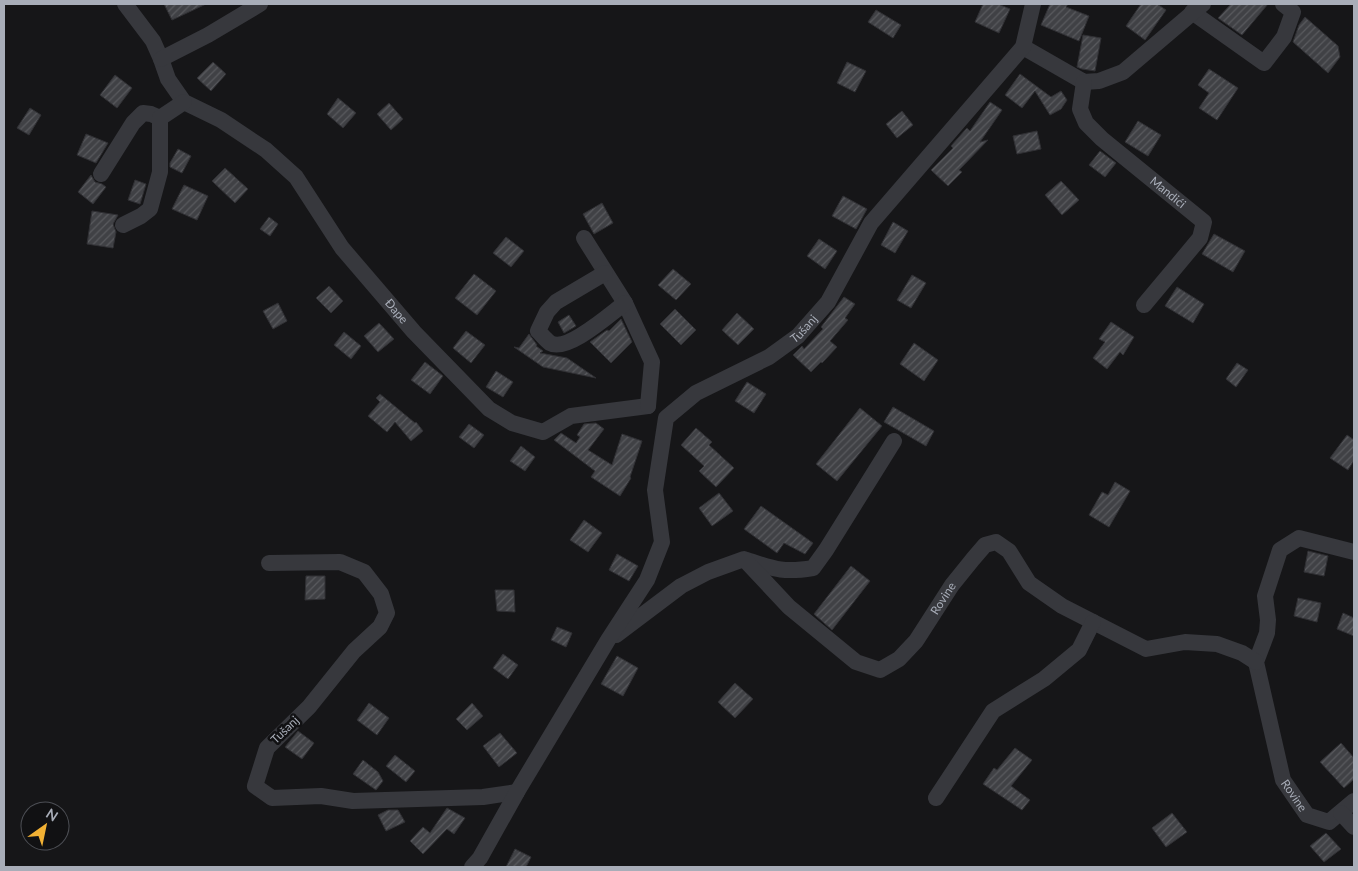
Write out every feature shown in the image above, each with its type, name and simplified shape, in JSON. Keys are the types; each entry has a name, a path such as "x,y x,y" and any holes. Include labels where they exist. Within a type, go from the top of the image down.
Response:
{"street":[{"name":"Đape","path":"125,4 153,41 162,59 168,79 184,102 221,120 266,150 296,177 342,248 414,332 489,409 512,424 543,432 571,416 648,406"},
{"path":"162,59 208,35 260,4"},
{"name":"Tušanj","path":"666,418 696,393 768,357 798,336 828,302 871,223 1023,47 1033,4"},
{"path":"1023,47 1084,82 1099,81 1123,72 1197,8 1264,63 1284,37 1293,12 1283,4"},
{"name":"Mandići","path":"1084,82 1080,109 1086,124 1204,222 1200,238 1144,305"},
{"path":"160,118 184,102"},
{"path":"101,174 133,123 143,114 151,114 160,118"},
{"path":"123,225 150,209 160,172 160,118"},
{"path":"472,867 480,858 517,792 608,640 647,580 662,542 655,490 666,418 648,406 652,362 625,304 584,238"},
{"path":"605,273 556,302 547,312 538,331 550,343 563,345 574,340 625,304"},
{"path":"608,640 681,586 708,572 744,559 778,570 796,571 813,568 894,441"},
{"path":"1256,662 1267,633 1266,596 1280,550 1299,538 1354,552"},
{"name":"Rovine","path":"744,559 789,607 856,662 880,670 899,659 916,642 952,585 973,558 984,545 996,542 1009,550 1029,583 1062,606 1146,649 1185,642 1217,644 1242,653 1256,662 1283,780 1307,816 1329,822 1354,801"},
{"name":"Tušanj","path":"269,562 340,562 364,572 381,594 387,612 380,627 354,651 309,707 267,748 255,786 272,798 321,796 353,801 473,797 517,792"},
{"path":"936,798 993,712 1044,679 1079,650 1092,622"},
{"path":"1341,813 1354,826"}],"building":[{"path":"164,4 206,4 172,20"},
{"path":"983,4 998,4 1010,9 999,33 975,22"},
{"path":"1050,4 1068,4 1066,7 1089,16 1079,41 1041,25"},
{"path":"1141,4 1157,4 1166,10 1145,40 1126,26"},
{"path":"1231,4 1268,4 1242,35 1218,18"},
{"path":"876,10 901,25 893,38 868,22"},
{"path":"1305,17 1338,46 1340,57 1328,73 1293,42 1299,25"},
{"path":"1083,35 1101,38 1095,71 1077,67"},
{"path":"213,62 226,74 211,91 197,78"},
{"path":"847,62 866,71 855,92 837,83"},
{"path":"1209,69 1238,88 1217,120 1199,108 1209,93 1198,85"},
{"path":"1020,74 1051,97 1061,91 1067,100 1061,109 1050,115 1035,91 1022,108 1005,95"},
{"path":"115,75 132,88 117,108 100,95"},
{"path":"338,98 356,113 343,128 327,114"},
{"path":"990,102 1002,110 980,142 988,140 959,170 962,172 948,186 931,170 953,148 951,146 967,128 970,131"},
{"path":"389,103 403,119 391,130 377,114"},
{"path":"30,108 41,115 29,135 17,128"},
{"path":"902,111 913,125 897,138 886,124"},
{"path":"1138,121 1161,135 1148,156 1125,142"},
{"path":"1037,131 1041,149 1017,154 1013,136"},
{"path":"86,134 108,143 96,163 77,155"},
{"path":"178,149 191,156 182,173 170,167 170,163"},
{"path":"1100,151 1116,163 1105,177 1089,165"},
{"path":"225,168 248,189 235,203 212,181"},
{"path":"91,175 95,182 106,187 93,204 78,192"},
{"path":"135,180 146,184 140,204 128,200"},
{"path":"1061,181 1079,200 1062,215 1045,195"},
{"path":"184,185 208,196 197,220 172,209"},
{"path":"843,196 867,209 856,229 832,216"},
{"path":"602,203 613,223 594,234 583,214"},
{"path":"92,211 118,215 113,224 116,232 113,248 87,244"},
{"path":"269,217 278,224 270,236 260,229"},
{"path":"893,222 908,231 895,253 881,245"},
{"path":"1214,234 1245,251 1233,272 1202,254"},
{"path":"506,237 524,251 511,267 493,253"},
{"path":"819,239 837,251 825,269 807,256"},
{"path":"673,269 691,284 676,300 658,285"},
{"path":"474,274 496,291 477,315 455,298"},
{"path":"912,275 926,283 911,308 897,300"},
{"path":"329,286 343,301 331,313 316,298"},
{"path":"1177,287 1204,304 1193,323 1165,306"},
{"path":"844,297 855,304 845,318 848,320 830,341 837,347 811,372 793,355 802,346 804,349 823,329 821,327"},
{"path":"278,303 287,321 273,329 263,311"},
{"path":"675,309 696,330 681,345 660,324"},
{"path":"737,313 754,329 738,345 722,330"},
{"path":"569,315 576,326 564,333 558,322"},
{"path":"621,319 632,342 611,363 590,342 607,330 609,331"},
{"path":"1111,322 1134,337 1123,355 1120,352 1107,369 1093,358 1105,342 1099,339"},
{"path":"379,323 394,339 378,352 364,336"},
{"path":"466,331 485,345 471,363 453,348"},
{"path":"344,332 361,346 351,359 334,345"},
{"path":"529,334 536,346 543,351 540,353 567,358 596,378 543,367 514,347 519,348"},
{"path":"914,343 938,360 924,381 900,364"},
{"path":"425,362 443,376 430,394 411,380"},
{"path":"1237,363 1248,370 1236,387 1226,379"},
{"path":"496,371 513,382 503,397 486,387"},
{"path":"747,382 766,394 754,413 735,401"},
{"path":"380,394 416,422 423,431 411,441 395,422 387,432 368,416 380,402 376,398"},
{"path":"893,407 934,431 926,446 884,422"},
{"path":"860,408 882,426 837,481 816,464"},
{"path":"596,423 604,429 588,450 612,465 622,434 642,441 631,478 620,496 591,477 595,471 554,440 561,433 576,443 580,437 577,435 584,424"},
{"path":"469,424 484,435 474,448 459,437"},
{"path":"696,428 712,442 709,445 734,468 716,487 699,471 704,466 681,445"},
{"path":"1347,435 1354,440 1354,460 1348,470 1330,458"},
{"path":"521,446 535,457 525,471 510,461"},
{"path":"1115,482 1130,491 1109,527 1089,515 1102,492 1108,495"},
{"path":"719,493 733,511 712,526 699,508"},
{"path":"761,506 813,543 805,554 784,543 777,553 744,529"},
{"path":"584,520 602,533 588,552 570,540"},
{"path":"1308,551 1328,556 1324,576 1304,572"},
{"path":"617,554 638,566 629,581 609,570"},
{"path":"851,566 870,581 832,630 814,614"},
{"path":"306,576 325,576 325,599 305,600"},
{"path":"495,590 514,590 515,612 497,611"},
{"path":"1298,598 1321,603 1317,622 1294,616"},
{"path":"1343,613 1354,618 1354,636 1337,629"},
{"path":"557,627 572,633 566,647 551,640"},
{"path":"503,654 518,665 508,679 493,668"},
{"path":"617,656 638,668 623,696 601,684"},
{"path":"735,683 753,699 735,718 718,702"},
{"path":"369,703 389,718 377,735 357,720"},
{"path":"472,703 483,716 467,730 456,719"},
{"path":"298,731 314,743 302,759 285,747"},
{"path":"500,733 517,753 499,767 483,746"},
{"path":"1341,743 1354,758 1354,779 1344,788 1320,762"},
{"path":"1015,748 1032,760 1011,786 1030,800 1022,810 983,784 994,768 997,770"},
{"path":"395,755 415,771 406,782 386,766"},
{"path":"363,760 378,772 383,781 376,790 353,774"},
{"path":"447,808 465,818 454,834 447,829 423,854 410,841 423,827 430,833"},
{"path":"388,810 398,810 405,822 386,831 378,815"},
{"path":"1172,813 1187,832 1166,847 1152,828"},
{"path":"1326,833 1341,849 1324,862 1310,846"},
{"path":"515,849 531,857 526,867 506,867"}]}
